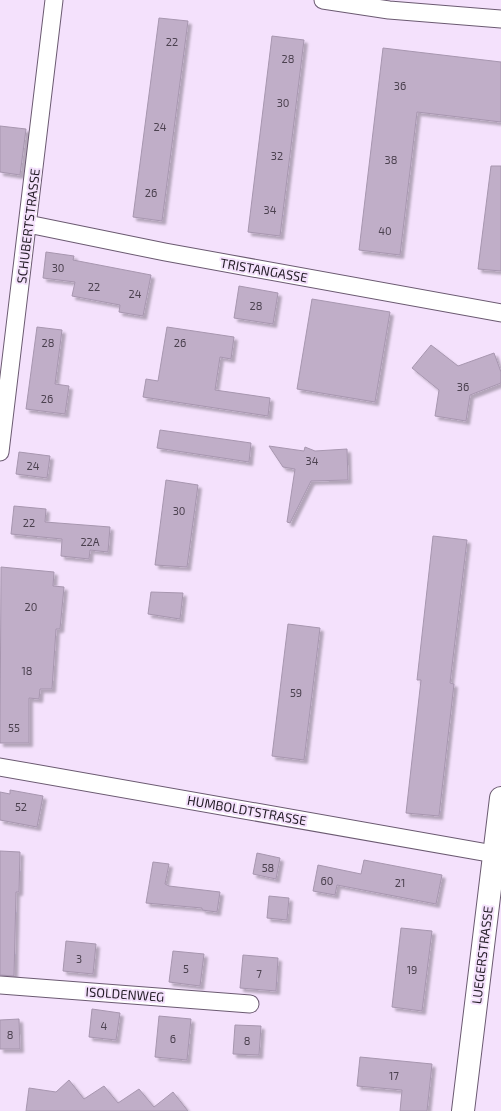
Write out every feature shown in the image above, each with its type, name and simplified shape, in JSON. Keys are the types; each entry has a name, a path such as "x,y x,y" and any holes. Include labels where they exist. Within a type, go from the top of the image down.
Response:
{"street":[{"name":"SCHUBERTSTRASSE","path":"0,452 54,0"},
{"path":"323,0 389,10 501,19"},
{"name":"TRISTANGASSE","path":"28,224 165,252 501,313"},
{"name":"HUMBOLDTSTRASSE","path":"0,767 494,854"},
{"name":"LUEGERSTRASSE","path":"463,1111 501,798"},
{"name":"ISOLDENWEG","path":"0,985 250,1004"}],"building":[{"path":"159,18 188,21 162,221 133,217"},
{"path":"272,36 304,40 280,236 248,232"},
{"path":"383,48 501,62 501,122 417,112 400,255 359,250"},
{"path":"0,126 26,129 20,175 0,172"},
{"path":"491,166 501,166 501,271 478,269"},
{"path":"46,252 74,256 73,260 151,275 143,316 119,312 120,305 72,296 75,282 43,278"},
{"path":"239,286 278,293 273,324 234,318"},
{"path":"312,299 390,312 375,402 297,389"},
{"path":"37,327 62,330 55,384 69,386 65,414 26,409"},
{"path":"167,327 234,337 231,359 220,357 215,390 270,398 268,416 143,397 146,379 158,381"},
{"path":"431,345 458,366 494,353 501,372 501,383 470,395 466,421 435,416 439,390 412,368"},
{"path":"160,430 251,443 249,462 157,448"},
{"path":"269,446 304,451 305,447 315,451 347,449 348,480 311,481 290,523 287,522 295,469 283,467"},
{"path":"19,452 50,456 47,478 16,474"},
{"path":"166,480 198,485 187,567 155,565"},
{"path":"14,506 46,509 45,522 110,527 108,552 90,550 89,559 61,556 62,539 11,534"},
{"path":"433,536 467,540 450,683 454,684 439,816 406,813 421,680 417,680"},
{"path":"1,567 54,572 53,586 64,587 60,629 56,629 52,689 40,689 39,699 29,698 29,743 0,743"},
{"path":"151,592 183,593 180,619 148,614"},
{"path":"288,624 320,628 304,760 272,756"},
{"path":"10,790 43,796 37,827 0,820 0,792 10,794"},
{"path":"0,851 20,852 19,892 16,892 14,976 0,975"},
{"path":"257,853 280,858 276,879 253,874"},
{"path":"364,860 442,875 436,904 337,885 335,895 313,891 318,865 361,874"},
{"path":"153,862 169,864 165,884 169,886 220,892 217,912 202,910 202,908 146,903"},
{"path":"269,896 289,898 287,920 267,918"},
{"path":"401,928 432,931 422,1011 392,1007"},
{"path":"66,941 96,944 93,974 63,971"},
{"path":"173,951 204,954 200,986 169,982"},
{"path":"243,955 278,958 276,991 240,988"},
{"path":"92,1009 120,1013 116,1040 89,1037"},
{"path":"159,1016 191,1019 187,1060 155,1057"},
{"path":"19,1019 20,1049 0,1049 0,1020"},
{"path":"235,1025 261,1026 259,1055 233,1054"},
{"path":"360,1057 432,1064 427,1111 400,1111 402,1090 357,1086"},
{"path":"69,1080 84,1099 104,1086 118,1103 139,1089 154,1107 173,1092 188,1111 26,1111 29,1088 56,1092"}]}
